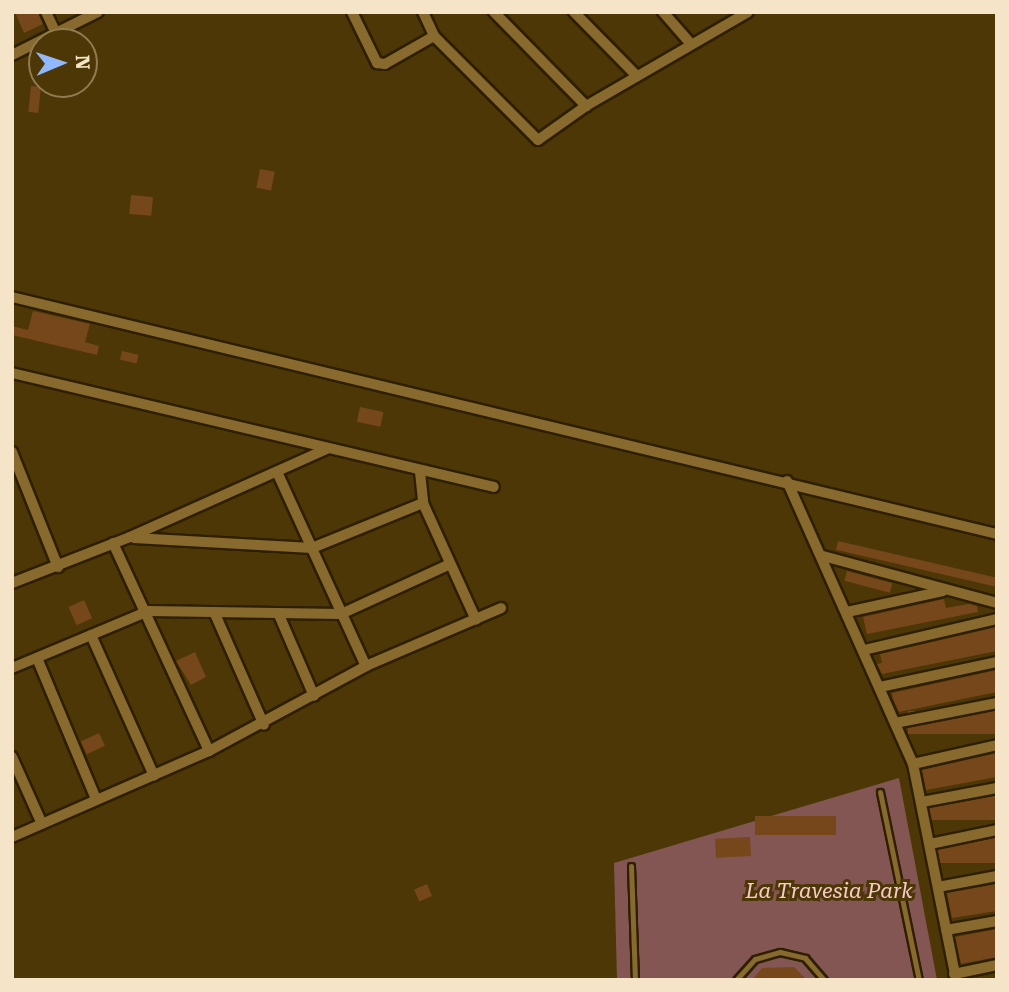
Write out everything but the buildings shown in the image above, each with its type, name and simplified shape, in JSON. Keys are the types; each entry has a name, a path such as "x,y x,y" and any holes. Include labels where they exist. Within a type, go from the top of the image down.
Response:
{"street":[{"path":"65,28 98,12"},
{"path":"352,12 377,63 386,64 433,36"},
{"path":"423,12 433,36 534,139 543,139 586,106 748,12"},
{"path":"494,12 586,106"},
{"path":"574,12 637,76"},
{"path":"663,12 691,44"},
{"path":"12,55 28,47"},
{"path":"12,297 287,366 787,481 997,534"},
{"path":"12,373 420,472 494,487"},
{"path":"12,583 130,537 327,449"},
{"path":"12,452 58,567"},
{"path":"277,472 366,666"},
{"path":"420,472 423,503 448,565 476,621"},
{"path":"787,481 823,556 913,764 955,977 997,965"},
{"path":"130,537 312,548 423,503"},
{"path":"113,544 148,611 209,751"},
{"path":"823,556 997,603"},
{"path":"12,668 148,611 341,614 448,565"},
{"path":"847,612 945,590"},
{"path":"12,837 209,751 264,725 366,666 501,608"},
{"path":"215,614 264,725"},
{"path":"279,615 314,696"},
{"path":"864,650 997,619"},
{"path":"91,635 154,776"},
{"path":"37,658 96,799"},
{"path":"880,687 997,662"},
{"path":"895,723 997,703"},
{"path":"913,764 997,745"},
{"path":"12,757 42,824"},
{"path":"922,802 997,788"},
{"path":"930,844 997,830"},
{"path":"938,887 997,876"},
{"path":"946,930 997,921"}],"lane":[{"path":"880,792 919,980"},
{"path":"631,866 635,980"},
{"path":"736,980 755,959 780,952 805,958 824,980"}],"green space":[{"name":"La Travesia Park","path":"899,778 937,980 617,980 614,863"}]}
